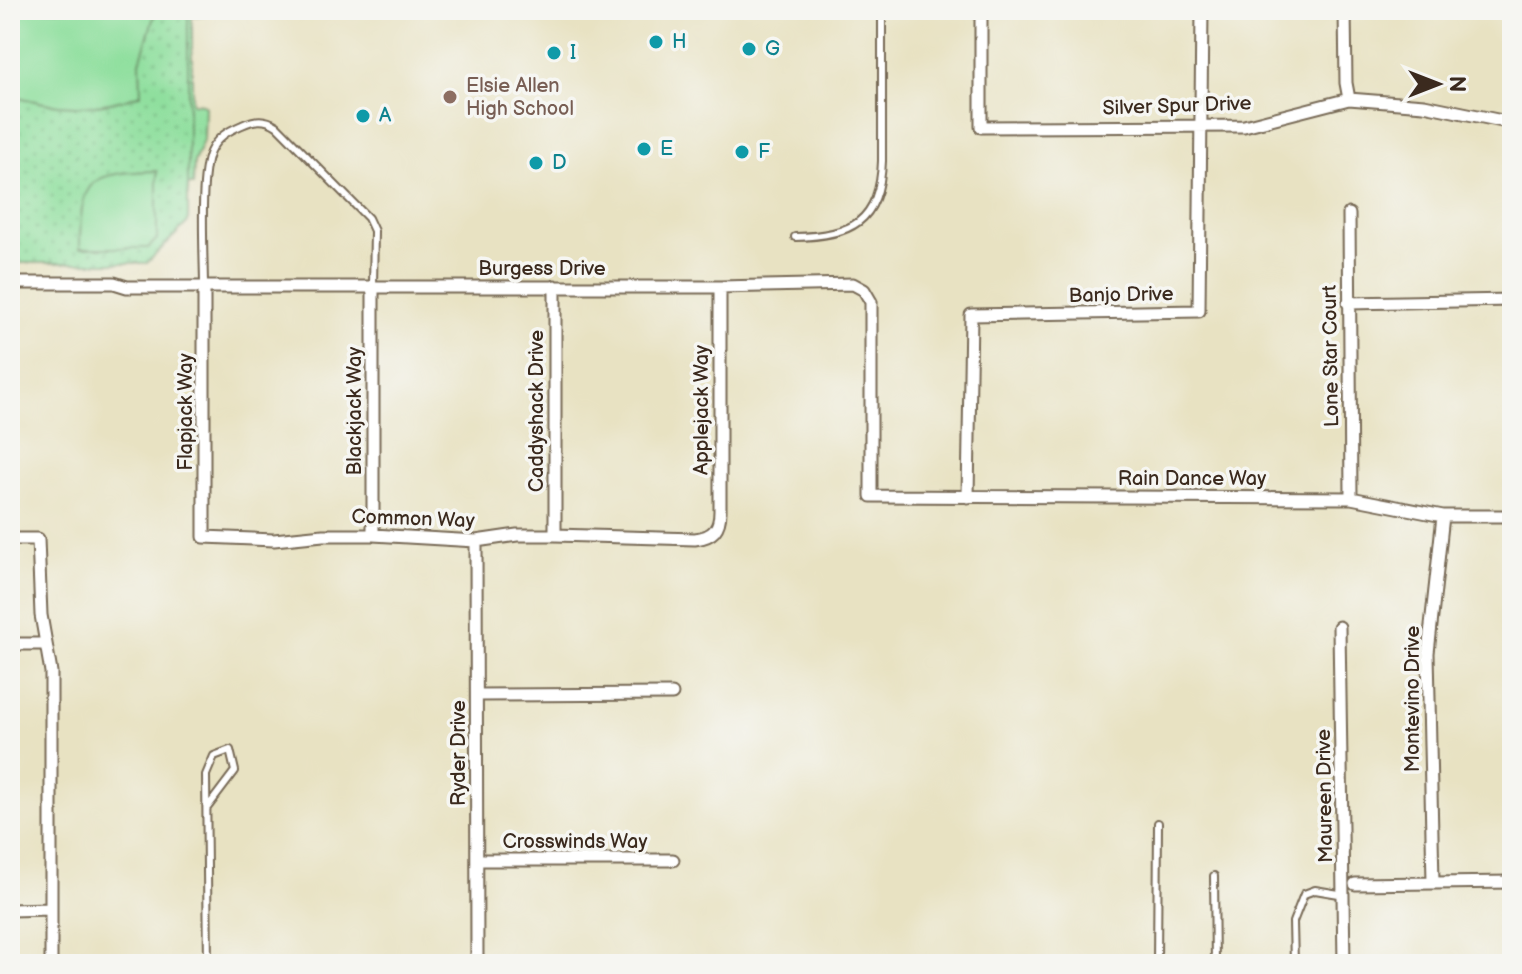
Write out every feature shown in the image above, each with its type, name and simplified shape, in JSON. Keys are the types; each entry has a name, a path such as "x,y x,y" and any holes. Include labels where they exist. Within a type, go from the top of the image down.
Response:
{"street":[{"name":"Silver Spur Drive","path":"981,10 981,127 1244,126 1349,99 1424,105 1512,123"},
{"name":"Banjo Drive","path":"968,497 971,315 1199,311 1202,10"},
{"path":"1345,10 1349,99"},
{"name":"Lone Star Court","path":"1349,214 1351,498"},
{"name":"Burgess Drive","path":"10,283 114,283 127,287 788,287 843,282 853,284 864,290 871,302 871,496"},
{"name":"Caddyshack Drive","path":"555,286 555,535"},
{"name":"Flapjack Way","path":"204,287 204,537"},
{"name":"Blackjack Way","path":"373,287 373,535"},
{"name":"Applejack Way","path":"715,532 720,522 720,287"},
{"path":"1348,303 1512,300"},
{"name":"Rain Dance Way","path":"871,496 1351,498 1443,516 1512,516"},
{"name":"Montevino Drive","path":"1433,882 1428,653 1443,516"},
{"name":"Common Way","path":"204,537 274,540 323,535 373,535 476,541 517,535 555,535 695,539 706,538 715,532"},
{"path":"10,539 38,539 41,615 51,672 51,964"},
{"name":"Ryder Drive","path":"476,541 477,964"},
{"name":"Maureen Drive","path":"1339,627 1344,964"},
{"path":"10,644 46,644"},
{"path":"477,695 672,694"},
{"name":"Crosswinds Way","path":"477,860 673,860"},
{"path":"1355,884 1512,882"},
{"path":"10,910 51,909"}],"lane":[{"path":"795,237 844,231 868,212 882,179 878,87 882,10"},
{"path":"204,287 204,178 207,159 221,136 257,120 277,126 368,218 374,231 373,287"},
{"path":"207,808 235,771 230,750 214,756 206,775 208,964"},
{"path":"1157,964 1158,823"},
{"path":"1214,876 1215,964"},
{"path":"1294,964 1293,922 1304,894 1315,890 1345,895"}],"green space":[{"path":"10,10 188,10 188,222 147,263 10,263"},
{"path":"10,10 156,10 140,62 141,94 109,103 76,106 43,103 10,94"},
{"path":"188,10 205,12 204,15 192,16 192,103 205,107 204,138 194,162 193,185 188,185"},
{"path":"157,171 157,239 148,248 80,248 82,206 93,184 116,174"}],"place":[{"name":"H","path":"656,42"},
{"name":"G","path":"749,49"},
{"name":"I","path":"554,53"},
{"name":"Elsie Allen High School","path":"450,97"},
{"name":"A","path":"363,116"},
{"name":"E","path":"644,149"},
{"name":"F","path":"742,152"},
{"name":"D","path":"536,163"}]}
